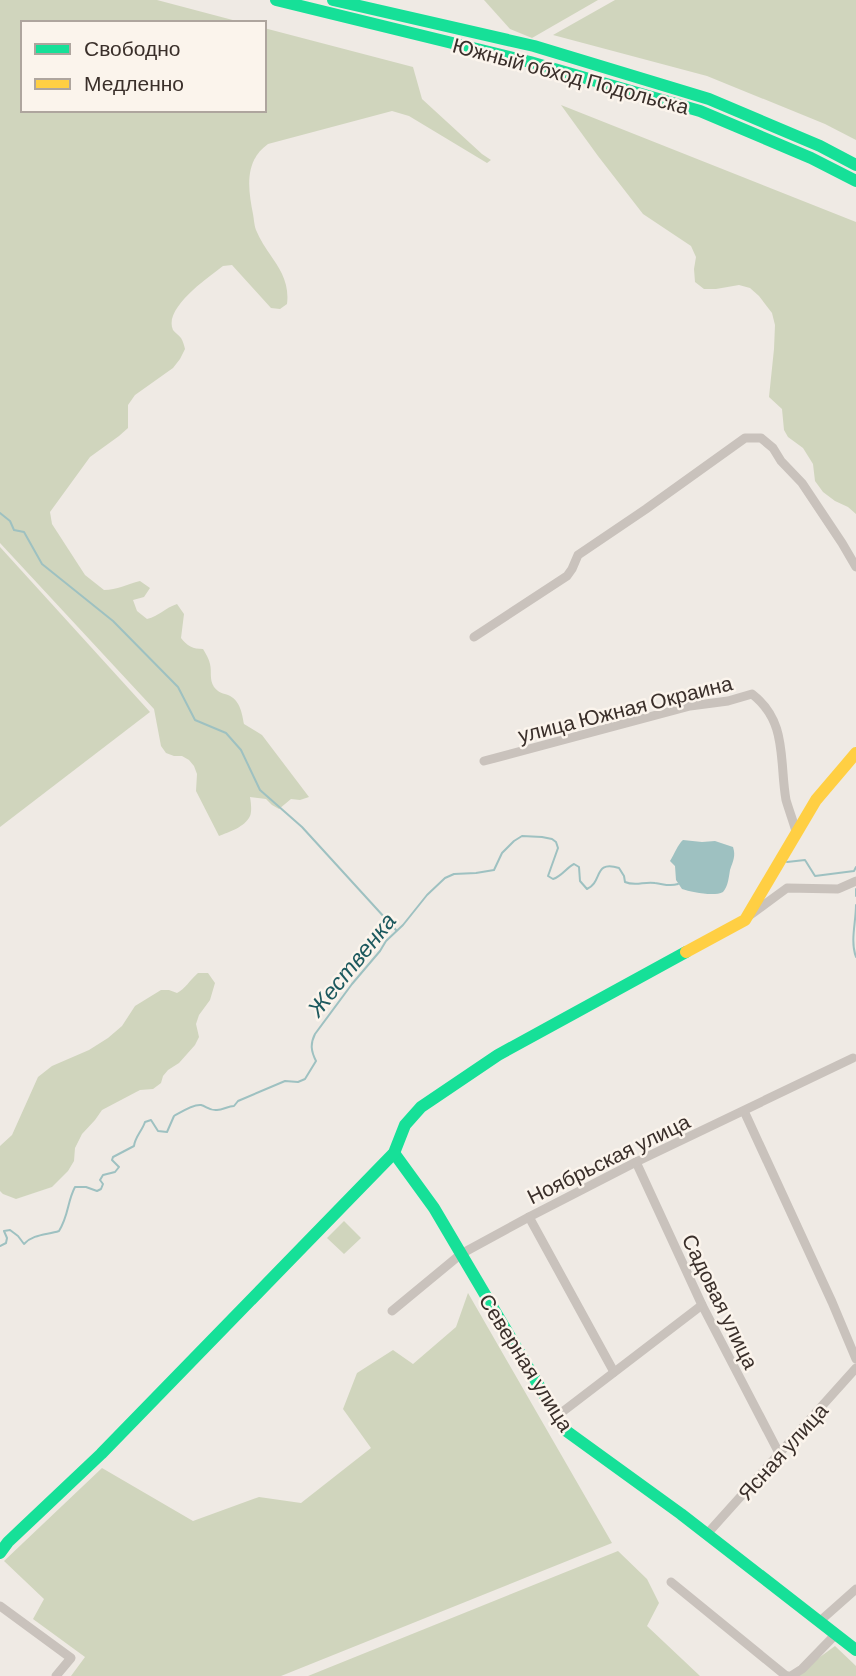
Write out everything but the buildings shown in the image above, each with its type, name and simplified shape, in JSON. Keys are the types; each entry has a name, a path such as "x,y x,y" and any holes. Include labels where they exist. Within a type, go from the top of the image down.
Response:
{"street":[{"name":"Южный обход Подольска","path":"276,0 530,62 700,111 811,158 856,181"},
{"name":"Южный обход Подольска","path":"332,0 534,46 709,99 820,146 856,165"},
{"path":"474,637 567,576 578,555 745,438 761,439 773,448 781,461 802,483 856,567"},
{"name":"улица Южная Окраина","path":"484,761 690,706 728,701 752,694 772,715 776,727 787,801 796,831"},
{"path":"745,920 816,800 856,753"},
{"path":"0,1553 8,1542 102,1454 394,1153 405,1125 422,1107 498,1055 745,920 788,888 838,889 856,881"},
{"name":"Ноябрьская улица","path":"392,1311 461,1254 636,1162 853,1058"},
{"path":"744,1111 856,1359"},
{"name":"Северная улица","path":"394,1153 434,1208 565,1430 707,1534 836,1634"},
{"name":"Садовая улица","path":"636,1162 702,1305 779,1454"},
{"path":"529,1217 614,1372"},
{"path":"556,1416 702,1305"},
{"name":"Ясная улица","path":"707,1534 855,1370"},
{"path":"671,1582 785,1675 790,1676 802,1669 836,1634 856,1650"},
{"path":"820,1621 856,1589"},
{"path":"0,1606 71,1658 56,1676"}],"green space":[{"path":"0,0 157,0 236,21 21,21 21,112 266,112 266,29 413,67 422,99 491,160 487,163 409,116 392,111 268,144 260,151 251,167 250,195 255,228 282,274 287,304 280,309 271,308 232,265 223,266 198,285 181,303 172,321 173,330 181,338 185,349 180,359 173,368 135,395 128,405 128,428 90,457 50,512 52,524 85,575 104,590 140,581 150,588 144,597 133,600 137,611 147,619 177,604 184,614 181,638 190,646 203,649 210,662 214,687 235,700 240,707 244,724 262,735 309,797 291,799 279,809 266,799 250,797 251,812 248,820 219,836 196,791 197,774 194,766 182,756 166,753 161,746 154,709 0,543"},
{"path":"484,0 598,0 532,38 510,29"},
{"path":"615,0 856,0 856,140 825,124 707,76 553,35"},
{"path":"561,105 856,222 856,514 823,492 815,481 813,464 803,448 788,437 784,430 782,409 769,397 775,325 772,313 750,288 739,285 704,289 695,282 696,257 691,246 643,214"},
{"path":"0,547 150,712 0,827"},
{"path":"198,973 208,973 215,983 210,1000 196,1024 199,1037 195,1045 179,1063 168,1070 161,1083 153,1089 140,1090 102,1110 82,1134 68,1171 52,1187 16,1199 3,1194 0,1191 0,1146 12,1135 38,1077 52,1066 89,1050 108,1038 122,1026 135,1006 161,990 177,993"},
{"path":"344,1221 361,1238 344,1254 327,1238"},
{"path":"468,1293 612,1543 281,1676 71,1676 85,1657 33,1619 44,1599 4,1561 102,1468 193,1521 259,1497 301,1503 371,1448 343,1409 357,1373 393,1350 413,1364 456,1327"},
{"path":"618,1551 647,1579 659,1603 647,1626 700,1676 308,1676"},
{"path":"835,1646 856,1666 856,1676 794,1676"}],"water":[{"path":"683,840 715,841 733,847 734,859 723,892 708,894 682,889 676,880 675,866 670,861"}],"waterway":[{"path":"0,513 10,521 14,530 24,532 42,564 113,621 178,687 195,720 226,733 241,750 260,790 302,827 396,930"},
{"name":"Жественка","path":"0,1246 6,1243 4,1231 10,1230 24,1244 36,1237 59,1231 75,1187 97,1191 101,1189 103,1184 100,1180 103,1175 115,1172 119,1167 112,1160 113,1157 134,1146 145,1122 151,1120 158,1131 167,1132 174,1116 191,1107 201,1105 212,1110 234,1106 238,1101 285,1081 298,1082 305,1079 316,1061 312,1048 315,1034 386,941 427,895 445,878 454,874 494,870 502,853 522,836 542,837 556,842 558,848 548,876 553,879 574,864 579,867 580,881 587,889 592,886 602,869 611,866 619,868 625,882 678,884"},
{"name":"Жественка","path":"787,862 805,860 815,876 854,871 856,867"},
{"path":"856,889 856,896"},
{"path":"856,905 853,938 856,957"}],"traffic: fast":[{"path":"276,0 530,62 700,111 811,158 856,181"},
{"path":"333,0 534,46 709,99 820,146 856,165"},
{"path":"0,1553 8,1542 101,1454 394,1153 405,1125 421,1107 498,1055 686,952"},
{"path":"394,1153 434,1208 565,1430 681,1514 856,1650"}],"traffic: slow":[{"path":"686,952 745,920 816,800 856,753"}]}
